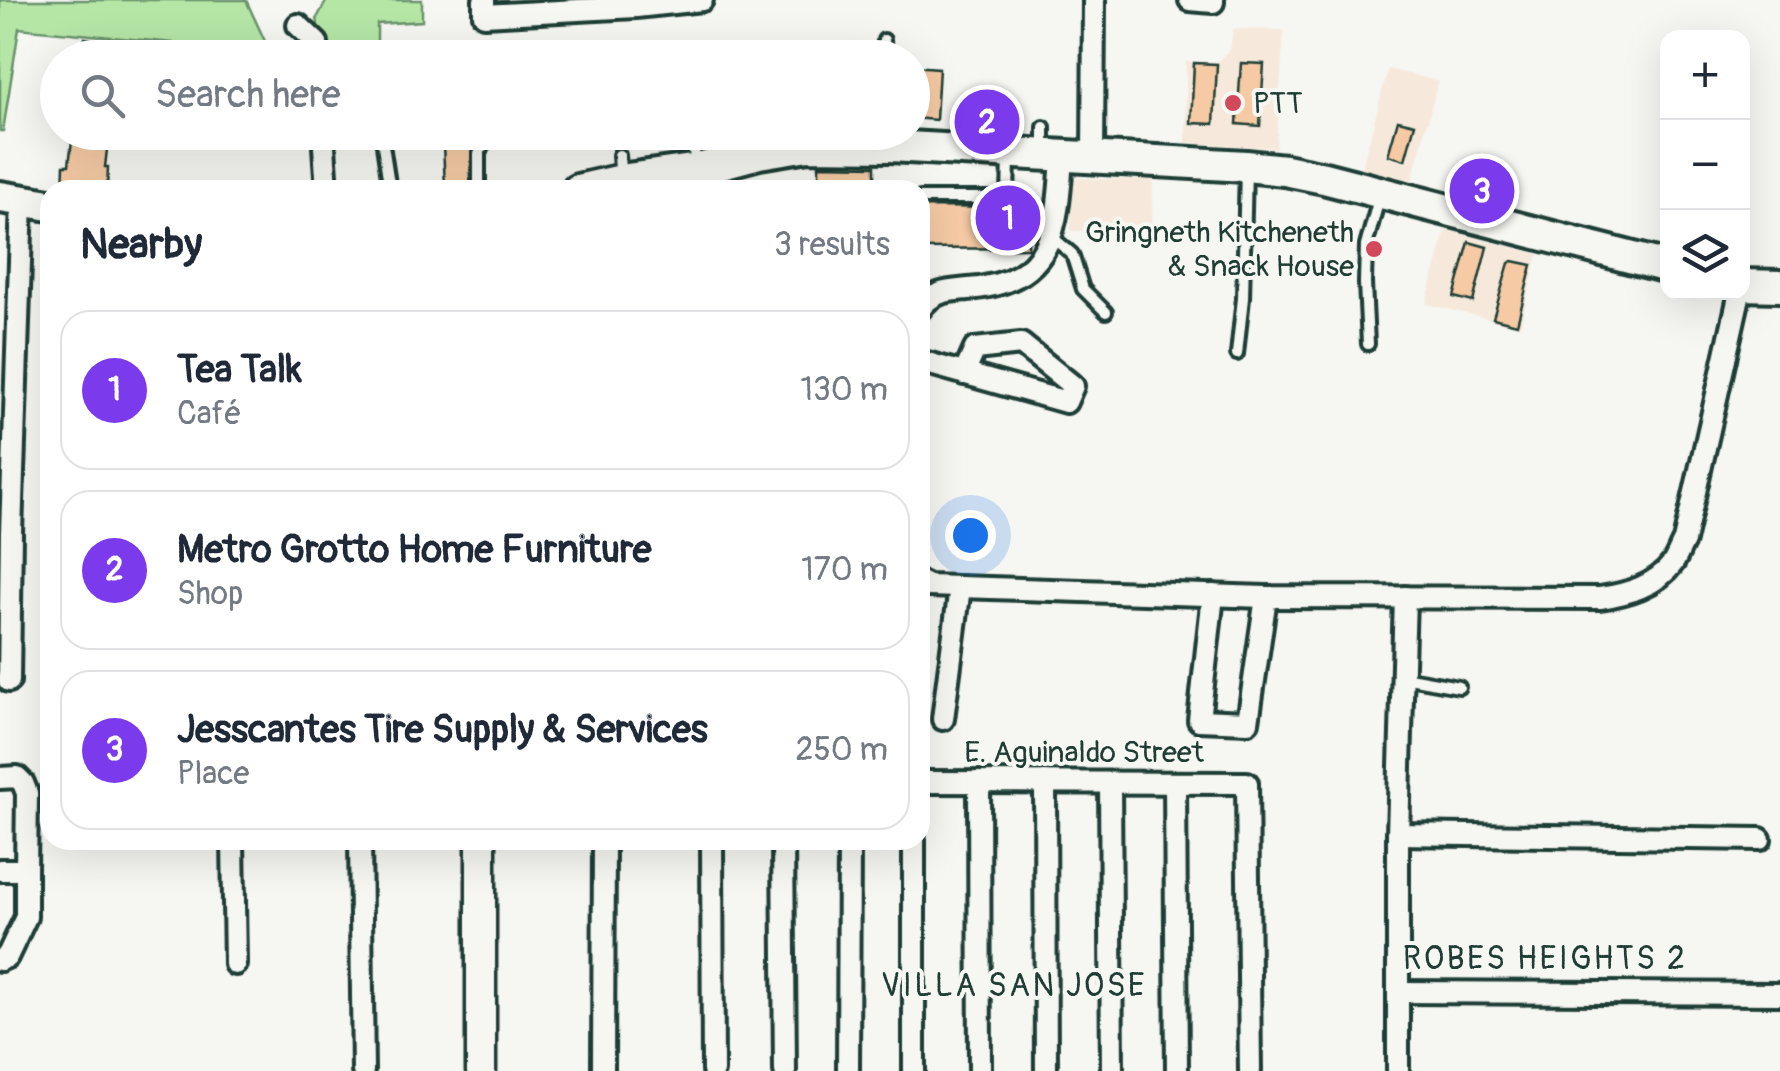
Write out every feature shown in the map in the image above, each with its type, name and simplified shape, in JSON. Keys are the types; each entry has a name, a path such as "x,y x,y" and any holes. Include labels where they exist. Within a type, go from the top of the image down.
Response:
{"main road":[{"path":"930,144 1009,152 1061,148 1285,170 1660,265"},
{"path":"599,180 623,167 692,167 751,150"},
{"path":"1750,285 1780,286"}],"street":[{"path":"484,0 484,14 702,0"},
{"path":"930,297 940,291 1004,285 1032,267 1052,237 1060,196 1061,148 1085,103 1094,0"},
{"path":"1190,0 1212,1"},
{"path":"298,25 313,40"},
{"path":"325,150 327,180"},
{"path":"9,681 24,201"},
{"path":"930,586 1266,597 1600,598 1625,594 1651,583 1672,564 1684,541 1738,300"},
{"path":"930,364 964,374 1066,402 1072,386 1020,344 975,349 964,374"},
{"path":"943,719 960,587"},
{"path":"1213,595 1199,720 1248,722 1266,597"},
{"path":"1398,1071 1398,834 1405,597"},
{"path":"0,778 17,777 27,793 26,916 6,957 0,960"},
{"name":"E. Aguinaldo Street","path":"930,782 1247,783 1250,1071"},
{"path":"980,782 980,1071"},
{"path":"1045,782 1046,1071"},
{"path":"1110,782 1112,1071"},
{"path":"1175,782 1177,1071"},
{"path":"1398,834 1760,839"},
{"path":"233,850 235,964"},
{"path":"360,850 363,1071"},
{"path":"481,850 481,1071"},
{"path":"603,1071 604,850"},
{"path":"712,850 713,1071"},
{"path":"783,850 785,1071"},
{"path":"848,850 848,1071"},
{"path":"914,850 914,1071"},
{"path":"0,870 26,870"},
{"path":"1398,992 1780,994"}],"lane":[{"path":"384,150 388,180"},
{"path":"479,180 480,150"},
{"path":"930,198 1008,198 1009,152"},
{"path":"1236,354 1243,298 1246,166"},
{"path":"1368,344 1366,246 1380,194"},
{"path":"1052,237 1072,254 1082,289 1106,312"},
{"path":"1402,677 1459,687"}],"shaded area":[{"name":"PTT","path":"1233,29 1284,30 1276,148 1186,143 1186,62 1218,62 1230,50"},
{"path":"1388,69 1438,81 1412,181 1362,168"},
{"path":"1072,178 1153,180 1152,233 1071,231"},
{"path":"1446,230 1538,254 1520,326 1426,304"}],"green space":[{"path":"0,0 246,0 264,40 142,40 19,28 0,131"},
{"path":"327,0 422,0 422,21 377,24 377,40 320,40 317,18"}],"building":[{"path":"1194,63 1217,64 1214,124 1191,123"},
{"path":"1241,63 1264,64 1260,126 1237,124"},
{"path":"930,67 939,68 936,120 930,120"},
{"path":"1398,120 1415,124 1405,160 1388,155"},
{"path":"71,150 107,150 107,180 63,180 64,165 69,165"},
{"path":"443,150 472,150 470,180 445,180"},
{"path":"819,165 875,166 875,180 819,180"},
{"path":"1467,176 1499,181 1494,203 1467,196"},
{"path":"930,207 1029,208 1028,248 930,249"},
{"path":"1469,242 1487,247 1473,302 1454,297"},
{"path":"1509,263 1532,265 1517,324 1493,318"}],"place":[{"name":"PTT","path":"1233,103"},
{"name":"Metro Grotto Home Furniture","path":"987,122"},
{"name":"Jesscantes Tire Supply & Services","path":"1482,191"},
{"name":"Tea Talk","path":"1008,218"},
{"name":"Gringneth Kitcheneth & Snack House","path":"1374,249"}],"district":[{"name":"ROBES HEIGHTS 2","path":"1545,958"},
{"name":"VILLA SAN JOSE","path":"1014,985"}]}
